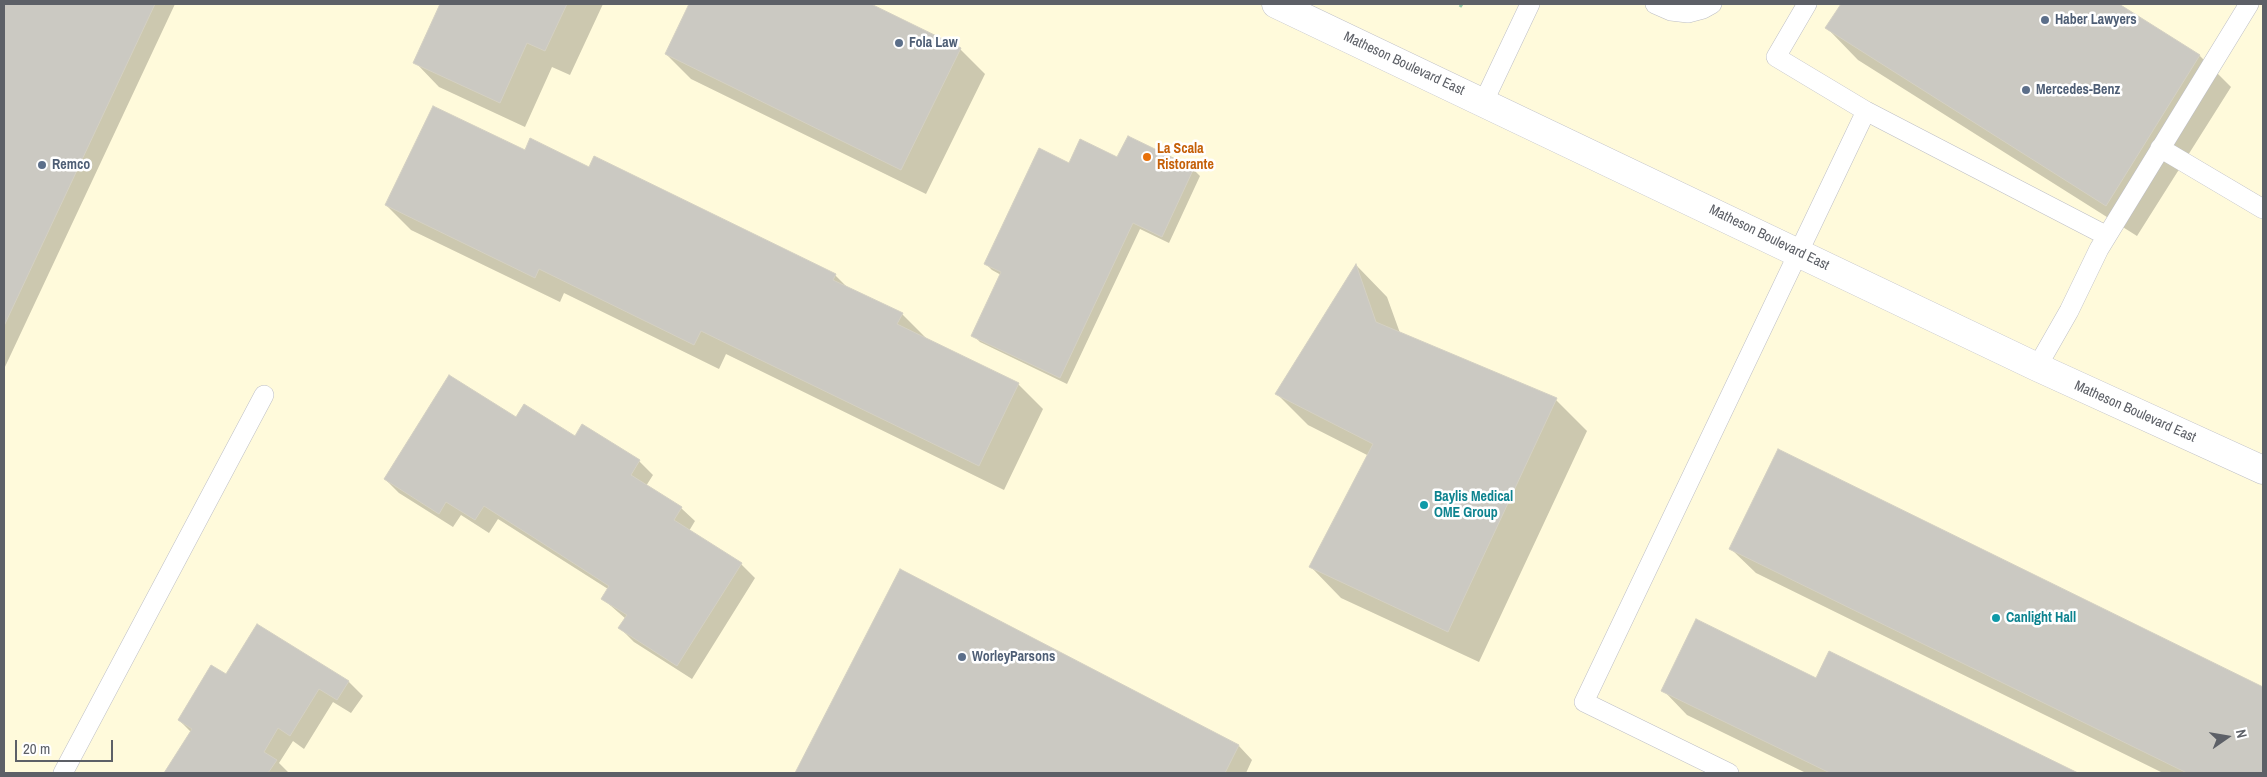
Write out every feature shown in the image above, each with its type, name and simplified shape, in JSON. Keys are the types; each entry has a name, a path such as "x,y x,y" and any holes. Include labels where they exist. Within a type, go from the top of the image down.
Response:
{"street":[{"name":"Matheson Boulevard East","path":"1276,4 1484,101 2037,367 2263,470"}],"lane":[{"path":"1484,101 1530,4"},
{"path":"1655,4 1671,11 1688,13 1704,9 1712,4"},
{"path":"1807,4 1776,57 1866,111 2107,236"},
{"path":"2037,367 2069,311 2107,236 2249,4"},
{"path":"1729,773 1584,702 1866,111"},
{"path":"2160,148 2263,209"},
{"path":"63,773 264,395"}],"shaded area":[{"path":"4,4 2263,4 2263,773 4,773"}],"building":[{"name":"Remco","path":"4,4 155,4 4,326"},
{"path":"440,4 567,4 545,51 527,43 500,103 413,63"},
{"path":"689,4 871,4 961,48 901,170 665,54"},
{"path":"1841,4 2119,4 2200,55 2106,206 1825,28"},
{"path":"433,106 525,150 530,138 589,167 594,156 836,274 833,280 903,313 897,324 1019,383 979,466 701,331 694,345 539,269 535,278 385,205"},
{"path":"1128,136 1194,168 1162,237 1133,223 1060,378 971,336 1001,272 984,264 1039,148 1069,163 1080,139 1117,157"},
{"name":"Baylis Medical OME Group","path":"1356,264 1376,322 1557,398 1448,632 1309,567 1373,444 1275,394"},
{"path":"449,375 516,417 524,404 575,436 582,424 640,460 631,475 682,507 674,520 742,563 677,666 618,628 627,615 601,599 609,586 536,539 484,506 475,520 446,502 439,514 384,479"},
{"name":"Canlight Hall","path":"1778,449 2263,687 2263,773 2187,773 1729,549"},
{"name":"WorleyParsons","path":"900,569 1239,745 1225,773 795,773"},
{"path":"1696,619 1816,678 1829,651 2078,773 1830,773 1661,691"},
{"path":"257,624 349,681 337,700 319,689 290,736 278,728 264,752 277,760 268,773 164,773 192,729 178,720 211,665 226,674"}],"place":[{"name":"Haber Lawyers","path":"2045,20"},
{"name":"Fola Law","path":"899,43"},
{"name":"Mercedes-Benz","path":"2026,90"},
{"name":"La Scala Ristorante","path":"1147,157"},
{"name":"Remco","path":"42,165"},
{"name":"Baylis Medical OME Group","path":"1424,505"},
{"name":"Canlight Hall","path":"1996,618"},
{"name":"WorleyParsons","path":"962,657"}]}
